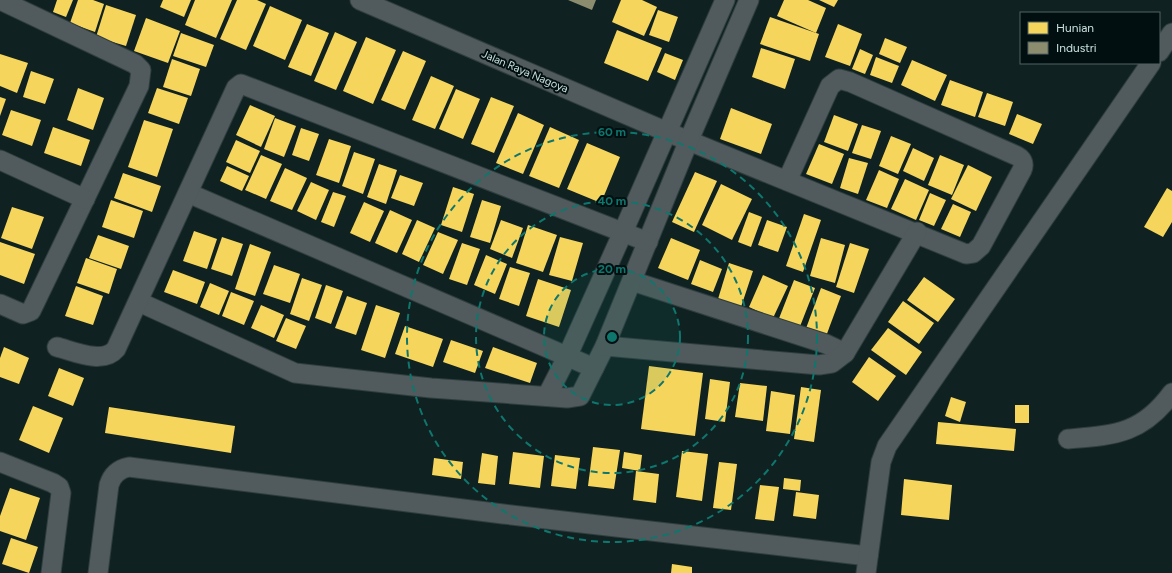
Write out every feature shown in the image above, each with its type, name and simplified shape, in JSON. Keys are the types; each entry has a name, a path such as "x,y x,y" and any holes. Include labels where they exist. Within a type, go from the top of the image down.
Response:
{"street":[{"path":"0,0 135,64 141,70 139,86 31,311 24,314 0,304"},
{"name":"Jalan Raya Nagoya","path":"360,0 667,132 787,181 917,232 966,254 976,251 1022,170 1023,161 1017,156 1001,148 850,82 839,79 830,86 787,181"},
{"path":"547,396 567,357 725,0"},
{"path":"139,302 295,373 431,388 567,398 580,396 605,346 689,140 749,0"},
{"path":"1160,51 1172,33"},
{"path":"98,573 109,485 112,477 119,471 129,467 503,514 867,565 881,462 887,446 1150,64"},
{"path":"57,347 92,355 109,355 118,346 236,88 242,84 648,242"},
{"path":"0,160 85,199"},
{"path":"188,193 594,368"},
{"path":"605,346 819,365 832,363 844,353 917,232"},
{"path":"632,281 826,344 844,353"},
{"path":"1068,439 1114,435 1126,431 1151,416 1172,393"},
{"path":"0,462 53,483 60,489 61,493 51,573"}],"building: Hunian":[{"path":"57,0 73,0 66,17 53,12"},
{"path":"78,0 93,0 104,4 95,32 70,23"},
{"path":"163,0 191,0 184,17 160,7"},
{"path":"195,0 232,0 216,38 185,25"},
{"path":"237,0 257,0 266,4 246,50 220,39"},
{"path":"621,0 642,0 657,7 644,36 612,22"},
{"path":"784,0 808,0 826,8 816,33 777,16"},
{"path":"819,0 838,0 834,7"},
{"path":"106,5 136,15 126,46 96,37"},
{"path":"270,6 302,20 285,60 253,46"},
{"path":"658,10 678,17 669,42 649,35"},
{"path":"770,17 819,34 810,61 760,44"},
{"path":"146,18 180,31 168,63 134,51"},
{"path":"307,24 329,33 311,76 288,67"},
{"path":"838,24 862,34 850,66 825,57"},
{"path":"617,30 662,48 648,81 604,63"},
{"path":"335,32 357,42 336,90 314,81"},
{"path":"181,33 214,45 206,67 173,56"},
{"path":"366,37 396,50 373,104 343,91"},
{"path":"885,38 907,47 900,63 879,54"},
{"path":"761,48 795,59 785,89 752,77"},
{"path":"860,49 873,55 865,74 852,69"},
{"path":"403,51 426,61 405,110 381,100"},
{"path":"665,53 683,60 675,80 657,72"},
{"path":"0,54 28,63 17,93 0,86"},
{"path":"876,57 899,66 892,83 870,75"},
{"path":"172,59 200,69 191,96 163,87"},
{"path":"912,60 947,75 935,101 901,85"},
{"path":"31,71 54,79 45,104 23,97"},
{"path":"431,76 454,86 435,129 412,120"},
{"path":"950,80 983,92 975,117 941,105"},
{"path":"78,88 104,98 93,130 67,120"},
{"path":"157,88 188,98 179,124 148,113"},
{"path":"456,89 480,99 463,139 439,129"},
{"path":"987,93 1013,102 1005,126 978,117"},
{"path":"0,97 6,99 0,116"},
{"path":"491,97 514,106 494,153 471,144"},
{"path":"250,105 275,116 261,147 236,135"},
{"path":"731,108 772,124 761,154 720,139"},
{"path":"11,110 41,120 32,146 2,135"},
{"path":"518,113 544,125 523,174 496,163"},
{"path":"1017,114 1042,124 1033,144 1009,134"},
{"path":"834,115 858,124 848,151 824,142"},
{"path":"275,118 296,126 284,157 264,149"},
{"path":"144,120 173,129 157,177 128,167"},
{"path":"862,125 881,131 871,159 852,153"},
{"path":"53,127 90,140 81,166 44,153"},
{"path":"550,127 579,140 559,188 529,176"},
{"path":"301,128 319,134 309,161 292,155"},
{"path":"891,136 911,144 898,174 879,166"},
{"path":"329,139 351,146 339,183 316,175"},
{"path":"236,140 260,151 250,173 226,162"},
{"path":"587,143 620,157 601,203 567,189"},
{"path":"819,144 844,154 832,184 806,174"},
{"path":"913,148 934,158 924,181 903,171"},
{"path":"354,152 375,159 363,194 342,186"},
{"path":"261,155 282,164 266,199 245,190"},
{"path":"940,155 964,165 952,195 928,185"},
{"path":"849,158 868,163 858,194 840,188"},
{"path":"379,164 397,170 386,204 367,197"},
{"path":"968,165 992,177 976,211 951,199"},
{"path":"227,166 249,176 242,191 220,181"},
{"path":"285,168 307,178 292,210 270,201"},
{"path":"879,170 899,179 887,208 866,200"},
{"path":"695,172 717,181 694,232 672,222"},
{"path":"123,173 161,186 152,212 114,198"},
{"path":"400,175 423,183 414,206 391,198"},
{"path":"905,179 929,190 916,220 891,209"},
{"path":"311,182 329,190 316,220 297,211"},
{"path":"721,184 752,199 732,240 702,225"},
{"path":"453,187 474,194 462,232 441,225"},
{"path":"1167,188 1172,191 1172,222 1163,237 1144,227"},
{"path":"333,192 346,196 334,227 321,222"},
{"path":"930,193 946,200 934,226 919,220"},
{"path":"111,200 143,211 134,238 102,227"},
{"path":"482,200 501,206 490,243 470,237"},
{"path":"364,202 384,211 370,242 350,233"},
{"path":"953,204 971,212 960,237 941,229"},
{"path":"12,207 44,217 32,249 1,238"},
{"path":"390,210 412,220 397,253 375,243"},
{"path":"749,212 762,217 751,247 738,242"},
{"path":"804,214 821,220 803,272 786,266"},
{"path":"417,220 435,228 419,262 402,254"},
{"path":"501,220 523,228 512,258 490,249"},
{"path":"767,220 787,227 778,252 758,245"},
{"path":"528,225 557,235 543,272 516,263"},
{"path":"194,231 217,239 207,269 183,261"},
{"path":"438,232 458,240 443,274 423,265"},
{"path":"98,235 129,246 121,269 89,258"},
{"path":"222,237 243,244 232,276 211,269"},
{"path":"560,237 583,243 572,281 549,275"},
{"path":"671,238 700,250 688,280 658,268"},
{"path":"821,238 845,245 835,283 810,276"},
{"path":"0,242 35,254 24,284 0,275"},
{"path":"462,243 480,249 467,285 449,279"},
{"path":"850,243 869,249 854,293 836,287"},
{"path":"250,244 271,252 255,296 235,289"},
{"path":"486,255 507,264 495,294 474,285"},
{"path":"86,258 117,269 109,294 77,283"},
{"path":"700,260 722,269 713,292 691,284"},
{"path":"729,263 753,271 741,307 718,299"},
{"path":"274,265 300,274 290,303 263,294"},
{"path":"510,267 530,273 519,306 499,299"},
{"path":"173,270 205,282 197,304 164,292"},
{"path":"763,275 788,286 773,318 749,307"},
{"path":"924,277 955,299 938,322 907,300"},
{"path":"302,278 322,285 309,321 290,314"},
{"path":"538,279 571,290 559,327 526,316"},
{"path":"794,280 815,288 799,329 778,321"},
{"path":"210,283 229,291 219,315 200,307"},
{"path":"326,285 343,291 331,324 315,318"},
{"path":"76,286 103,296 93,325 65,316"},
{"path":"821,288 841,296 825,339 805,331"},
{"path":"231,292 254,301 244,325 222,316"},
{"path":"347,296 367,303 356,335 335,328"},
{"path":"903,301 934,323 919,344 888,322"},
{"path":"261,305 284,315 274,338 251,328"},
{"path":"376,305 400,313 385,358 361,350"},
{"path":"286,318 306,326 296,349 276,341"},
{"path":"405,326 443,339 433,367 395,354"},
{"path":"888,328 922,352 906,375 871,350"},
{"path":"451,340 483,351 475,373 443,362"},
{"path":"4,347 29,358 19,384 0,377 0,358"},
{"path":"493,347 537,363 530,383 485,368"},
{"path":"869,357 896,376 878,401 852,382"},
{"path":"649,366 703,373 695,436 641,429"},
{"path":"59,368 84,378 73,406 48,396"},
{"path":"710,379 730,382 725,422 705,419"},
{"path":"740,383 767,386 763,421 735,417"},
{"path":"801,387 821,390 814,442 794,439"},
{"path":"771,391 795,395 790,434 766,431"},
{"path":"951,397 966,402 960,422 945,416"},
{"path":"1015,405 1029,405 1029,423 1015,423"},
{"path":"33,406 63,418 49,453 19,440"},
{"path":"109,407 235,426 231,453 105,433"},
{"path":"938,422 1016,429 1014,451 936,444"},
{"path":"593,447 620,450 614,489 588,486"},
{"path":"682,451 708,454 702,501 676,497"},
{"path":"513,452 544,456 540,488 509,484"},
{"path":"624,452 642,455 640,471 622,468"},
{"path":"482,453 498,456 495,485 478,483"},
{"path":"555,455 580,458 576,489 551,486"},
{"path":"434,458 463,462 461,479 432,475"},
{"path":"719,462 737,464 731,510 713,508"},
{"path":"636,471 659,474 656,503 633,500"},
{"path":"784,478 801,480 800,491 783,489"},
{"path":"904,479 952,485 949,520 901,515"},
{"path":"760,485 779,487 774,521 755,519"},
{"path":"10,488 40,498 26,540 0,531 0,516"},
{"path":"796,492 819,495 816,519 793,516"},
{"path":"11,538 38,547 29,573 2,564"},
{"path":"672,564 692,567 692,573 671,573"}],"building: Industri":[{"path":"568,0 596,0 592,10"}]}
